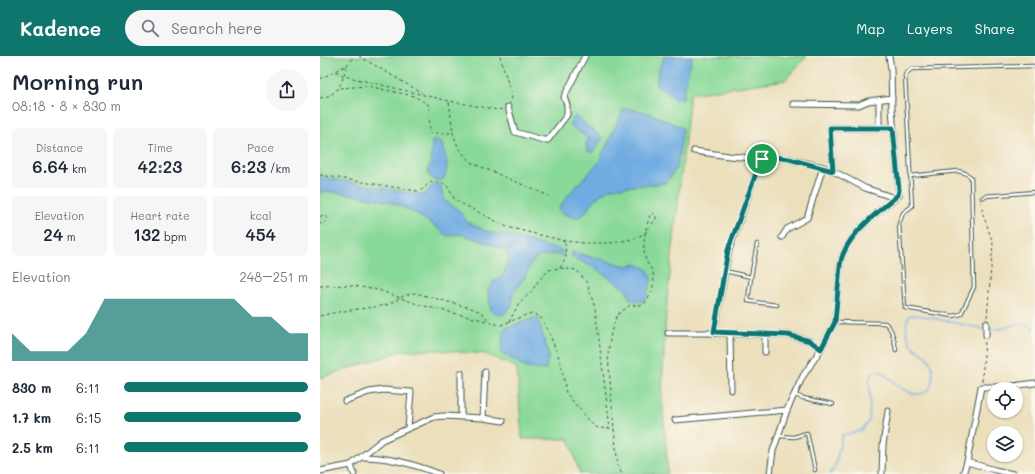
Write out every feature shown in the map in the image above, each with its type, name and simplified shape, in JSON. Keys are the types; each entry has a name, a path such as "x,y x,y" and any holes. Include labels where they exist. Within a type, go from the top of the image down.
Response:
{"street":[{"path":"508,107 515,132 548,140 566,115 568,105 564,97 585,56"},
{"path":"770,474 773,451 787,410 803,376 821,349 835,322 840,266 844,249 856,234 898,195 899,190 893,128 891,69 889,56"},
{"path":"793,104 858,105 868,101 892,98"},
{"path":"879,100 879,128"},
{"path":"833,171 830,128 893,128"},
{"path":"694,151 762,159 767,156 789,159 823,167 865,188 895,198"},
{"path":"714,332 728,250 762,159"},
{"path":"782,237 787,229 807,218 823,167"},
{"path":"986,323 986,335"},
{"path":"668,333 714,332 730,334 788,335 810,341 821,349"},
{"path":"730,334 731,390"},
{"path":"765,334 765,352"},
{"path":"482,418 485,372"},
{"path":"461,373 461,417"},
{"path":"963,474 967,462 981,387 1006,387 1035,383"},
{"path":"345,401 369,392 383,390 411,392 408,428"},
{"path":"675,420 787,410"},
{"path":"882,474 883,445 888,411"},
{"path":"320,471 351,465 382,440 434,416 482,418 503,421"},
{"path":"362,457 387,459 419,466 439,474"},
{"path":"967,462 1013,474"},
{"path":"351,465 354,474"}],"lane":[{"path":"910,176 958,171 971,177 974,287 961,314 953,316 905,308 899,224 903,213 912,206 910,176 906,75 911,69 1035,66"},
{"path":"982,198 985,196 1035,192"},
{"path":"757,244 748,301 777,305"},
{"path":"724,271 751,277"},
{"path":"835,322 886,322 891,330 896,350"},
{"path":"795,394 803,398 833,404"},
{"path":"778,436 794,437 807,433 815,470"}],"path":[{"path":"340,88 347,65 354,56"},
{"path":"359,56 424,95"},
{"path":"336,71 344,76 449,101 498,110 508,107 512,98 500,56"},
{"path":"320,79 347,65"},
{"path":"320,98 328,97 340,88 366,86 414,96 429,105 430,132 453,134"},
{"path":"449,101 453,134 458,147 470,162 549,196"},
{"path":"320,175 417,191 425,188 430,182 434,181 443,183 449,187 455,200 507,227 565,241 583,243 611,243 628,240 638,237 646,232 656,219 656,215 653,213 650,215 646,232 644,245 646,260 654,274 654,284 648,300 643,305 630,305 617,315 610,332 608,355 614,429 618,466 622,474"},
{"path":"982,198 980,202 993,243 986,323"},
{"path":"320,216 326,216 328,219 326,222 320,224"},
{"path":"559,268 566,258 565,241"},
{"path":"509,322 519,303 531,292 539,280 550,270 559,268 577,270 588,283 595,308 610,429"},
{"path":"320,286 348,285 379,290 420,304 501,325 526,315 534,314 541,318 548,330 561,363 566,393 594,426 598,428 614,429"},
{"path":"320,316 388,304 407,294 415,293 471,308 481,312 491,322"},
{"path":"981,387 986,335"}],"green space":[{"path":"320,56 807,56 785,80 690,94 666,311 662,394 668,474 580,474 569,439 522,439 517,368 486,354 436,350 402,351 320,378"}],"water":[{"path":"665,56 692,56 682,100 674,98 656,84 660,66"},
{"path":"624,108 649,113 683,128 677,167 666,183 612,188 598,196 584,214 576,218 561,213 559,208 570,193 599,162"},
{"path":"575,116 603,138 592,153 587,150 586,143 589,139 569,125"},
{"path":"432,141 441,141 446,157 446,172 441,181 435,180 429,176 428,170 431,162"},
{"path":"320,177 424,195 435,183 440,184 444,200 460,211 467,222 488,232 507,235 563,251 563,256 553,254 537,257 513,293 512,305 505,314 498,315 491,311 488,291 493,282 503,276 509,258 507,250 461,234 447,236 417,214 390,202 327,191 320,193"},
{"path":"572,252 627,266 637,264 647,269 652,278 646,298 640,302 630,299 626,289 593,267 572,257"},
{"path":"534,318 538,319 549,356 545,370 526,368 501,352 504,329"}],"waterway":[{"path":"830,474 835,467 842,435 861,431 869,421 869,382 873,372 881,371 900,388 914,394 921,394 930,387 933,376 931,363 926,356 913,346 908,336 906,323 910,315 918,315 984,329"},
{"path":"988,329 997,329 1016,324 1025,324 1035,329"}],"route":[{"path":"830,128 893,128 899,190 898,195 856,234 844,249 841,258 838,281 838,300 835,322 821,349 810,341 788,335 728,334 714,332 714,324 728,250 762,159 767,156 789,159 823,167 833,171 830,128"}]}
